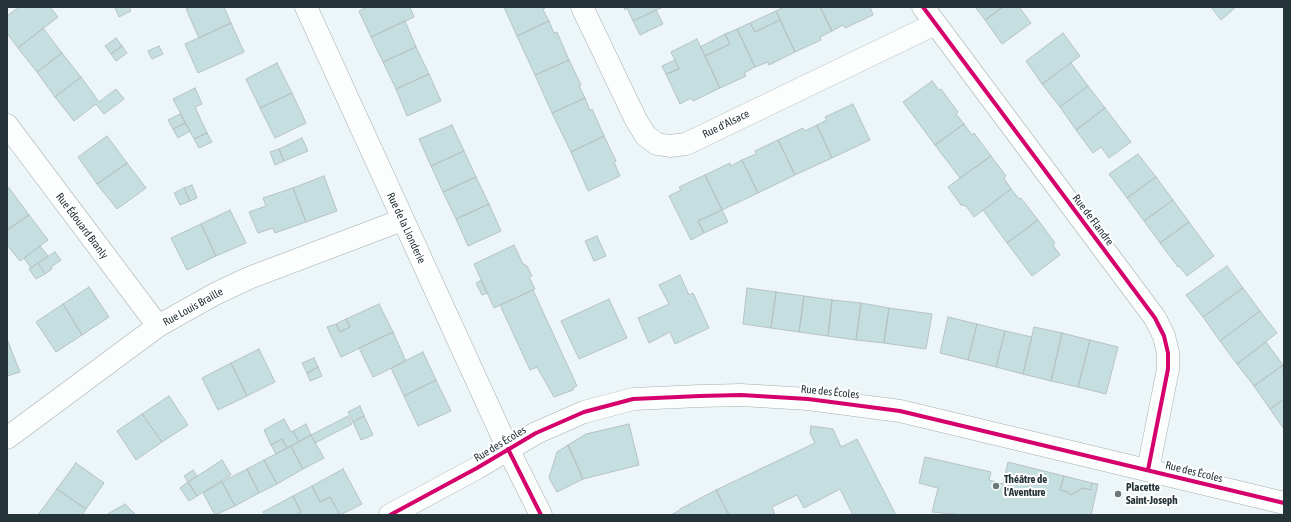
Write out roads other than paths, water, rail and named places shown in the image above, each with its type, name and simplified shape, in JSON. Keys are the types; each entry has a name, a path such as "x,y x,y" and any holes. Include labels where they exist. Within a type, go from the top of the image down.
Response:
{"street":[{"name":"Rue de la Lionderie","path":"306,7 402,220 508,449 541,515"},
{"name":"Rue d'Alsace","path":"582,7 636,120 646,136 657,144 670,146 686,144 929,15"},
{"name":"Rue de Flandre","path":"929,15 1155,318 1164,336 1168,353 1168,368 1148,470"},
{"name":"Rue Édouard Branly","path":"7,125 158,326"},
{"name":"Rue Louis Braille","path":"7,438 158,326 215,294 249,278 402,220"},
{"name":"Rue des Écoles","path":"390,515 552,425 584,412 633,399 700,396 771,396 838,402 900,411 1284,503"}],"place":[{"name":"Théâtre de l'Aventure","path":"996,486"},
{"name":"Placette Saint-Joseph","path":"1118,494"}]}
